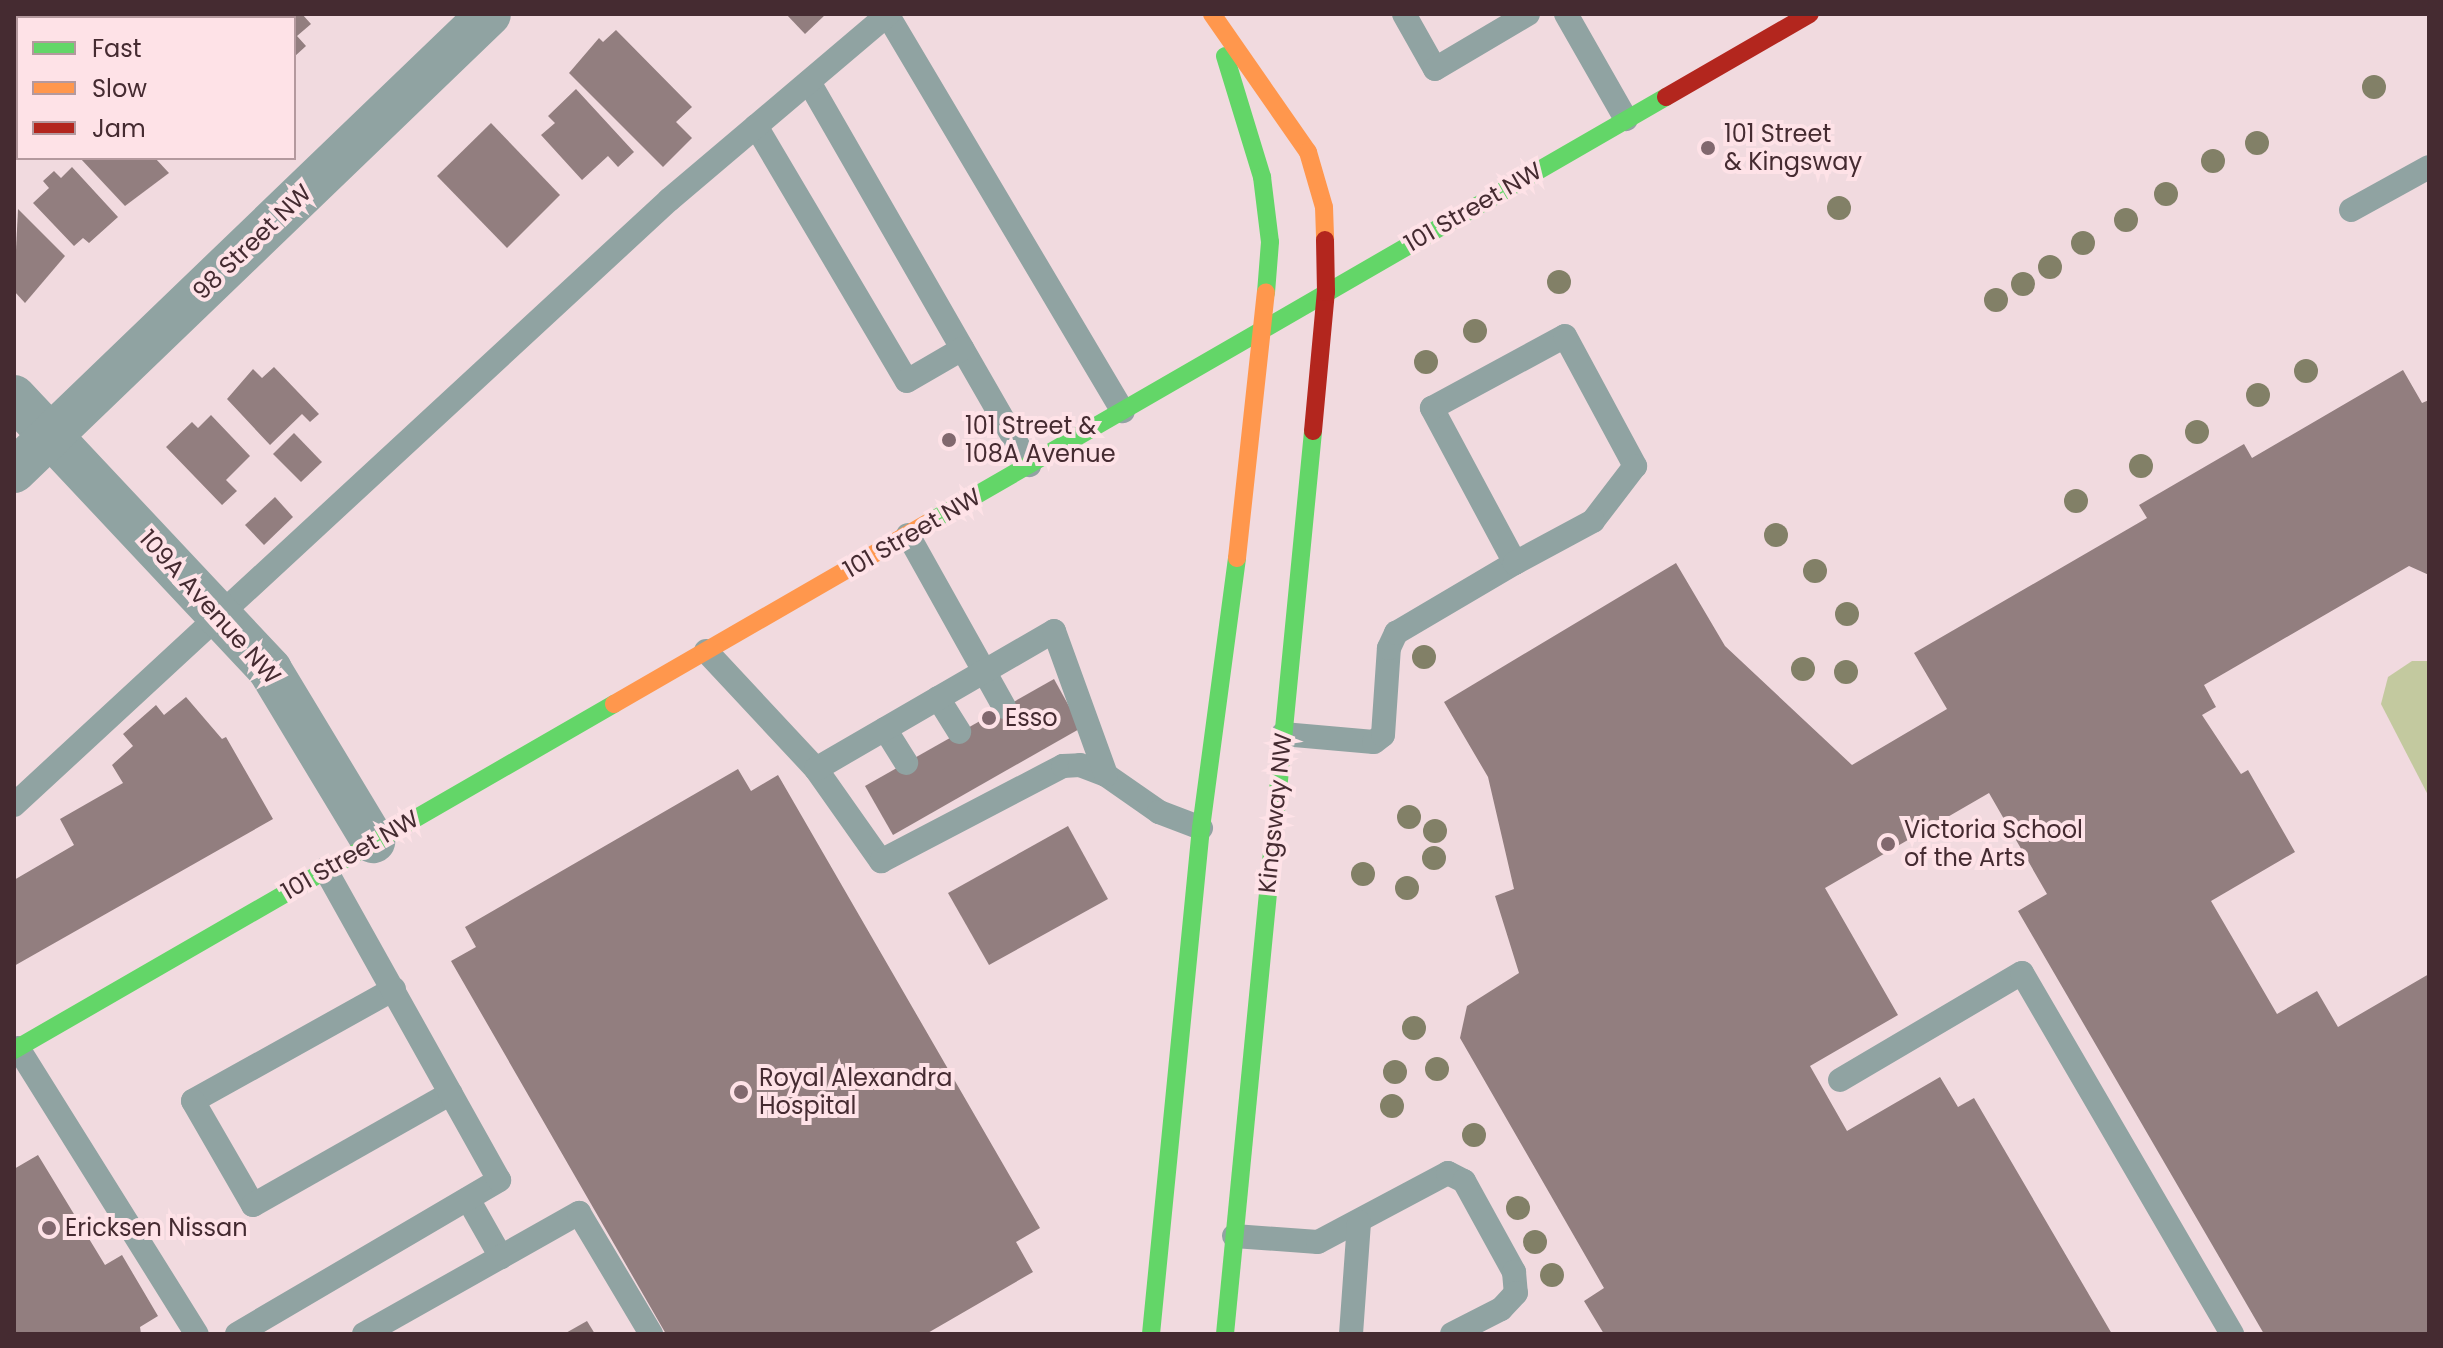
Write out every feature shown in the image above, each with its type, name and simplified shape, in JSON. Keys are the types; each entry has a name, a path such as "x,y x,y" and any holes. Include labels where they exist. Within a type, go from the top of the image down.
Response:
{"main road":[{"name":"101 Street NW","path":"16,1049 1810,14"},
{"name":"Kingsway NW","path":"1212,15 1308,152 1324,207 1326,292 1225,1334"},
{"path":"1151,1334 1201,828 1255,422 1270,242 1262,177 1212,15"}],"street":[{"name":"98 Street NW","path":"14,471 489,14"},
{"name":"109A Avenue NW","path":"14,397 219,614 287,694 373,841"}],"lane":[{"path":"14,805 219,614 756,126 888,14 1123,411"},
{"path":"1404,14 1435,69 1528,14"},
{"path":"1566,14 1626,119"},
{"path":"809,82 1029,465"},
{"path":"756,126 907,381 962,349"},
{"path":"2351,210 2429,167"},
{"path":"1283,734 1374,742 1383,735 1389,648 1396,633 1593,521 1635,466 1565,336 1432,408 1515,563"},
{"path":"908,535 1004,707"},
{"path":"816,769 1054,631 1106,775"},
{"path":"706,651 816,769 881,861 941,818 1036,766 1080,765 1106,775 1159,812 1201,828"},
{"path":"938,698 959,732"},
{"path":"885,729 906,763"},
{"path":"237,1334 499,1180 325,869"},
{"path":"1840,1080 2022,973 2232,1334"},
{"path":"394,989 193,1101 253,1205 451,1093"},
{"path":"16,1049 197,1334"},
{"path":"1234,1236 1318,1242 1359,1222 1432,1177 1448,1173 1464,1181 1514,1272 1516,1293 1501,1309 1452,1334"},
{"path":"468,1199 501,1257"},
{"path":"364,1334 579,1213 651,1334"},
{"path":"1351,1334 1359,1222"}],"green space":[{"path":"2412,661 2429,661 2429,797 2381,704 2388,677"}],"building":[{"path":"131,14 176,14 174,16"},
{"path":"302,14 311,24 297,36 306,46 296,55 296,16 241,16"},
{"path":"786,14 826,14 805,34"},
{"path":"616,30 692,107 676,122 692,138 663,167 569,73 599,38 603,42"},
{"path":"576,89 634,152 618,167 608,156 582,180 541,135 555,123 548,116"},
{"path":"491,123 560,195 507,248 437,176"},
{"path":"82,160 157,160 169,173 125,206"},
{"path":"72,167 118,217 89,243 83,238 74,246 33,203 49,188 43,181 54,171 61,178"},
{"path":"18,209 65,256 25,303 14,291"},
{"path":"274,367 319,414 310,422 302,414 270,445 227,399 253,369 262,378"},
{"path":"2403,370 2422,403 2429,400 2429,575 2409,566 2204,685 2216,707 2202,715 2241,774 2248,770 2295,852 2211,901 2277,1014 2317,991 2338,1027 2429,974 2429,1334 2264,1334 2018,911 2047,894 1989,793 1825,888 1898,1015 1810,1066 1847,1131 1940,1077 1958,1107 1974,1098 2112,1334 1604,1334 1584,1301 1604,1288 1460,1038 1467,1006 1519,973 1495,896 1514,889 1488,777 1444,702 1676,563 1725,646 1852,765 1947,709 1914,653 2147,518 2139,505 2244,444 2252,458"},
{"path":"211,415 250,456 226,480 237,491 222,505 166,447 192,422 198,428"},
{"path":"294,433 322,462 301,482 273,454"},
{"path":"275,497 293,517 264,545 245,525"},
{"path":"1054,679 1081,728 893,835 865,786"},
{"path":"186,697 222,739 226,737 273,819 14,966 14,880 74,845 60,819 123,783 112,765 133,746 123,734 156,705 164,715"},
{"name":"Royal Alexandra Hospital","path":"738,769 751,791 778,775 1040,1228 1016,1242 1033,1272 926,1334 666,1334 451,961 476,947 465,927"},
{"path":"1068,826 1108,899 989,965 948,893"},
{"name":"Ericksen Nissan","path":"38,1155 105,1265 122,1255 158,1316 140,1327 141,1334 14,1334 14,1169"},
{"path":"587,1321 595,1334 564,1334"}],"traffic: fast":[{"path":"1225,56 1262,177 1270,242 1266,293"},
{"path":"928,523 1666,97"},
{"path":"1225,1334 1313,431"},
{"path":"1151,1334 1201,828 1237,558"},
{"path":"14,1050 614,704"}],"traffic: slow":[{"path":"1212,14 1308,152 1324,207 1325,240"},
{"path":"1237,558 1266,293"},
{"path":"614,704 928,523"}],"traffic: jam":[{"path":"1666,97 1810,14"},
{"path":"1313,431 1326,292 1325,240"}],"place":[{"name":"101 Street & Kingsway","path":"1708,148"},
{"name":"101 Street & 108A Avenue","path":"949,440"},
{"name":"Esso","path":"989,718"},
{"name":"Victoria School of the Arts","path":"1888,844"},
{"name":"Royal Alexandra Hospital","path":"741,1092"},
{"name":"Ericksen Nissan","path":"49,1228"}]}
